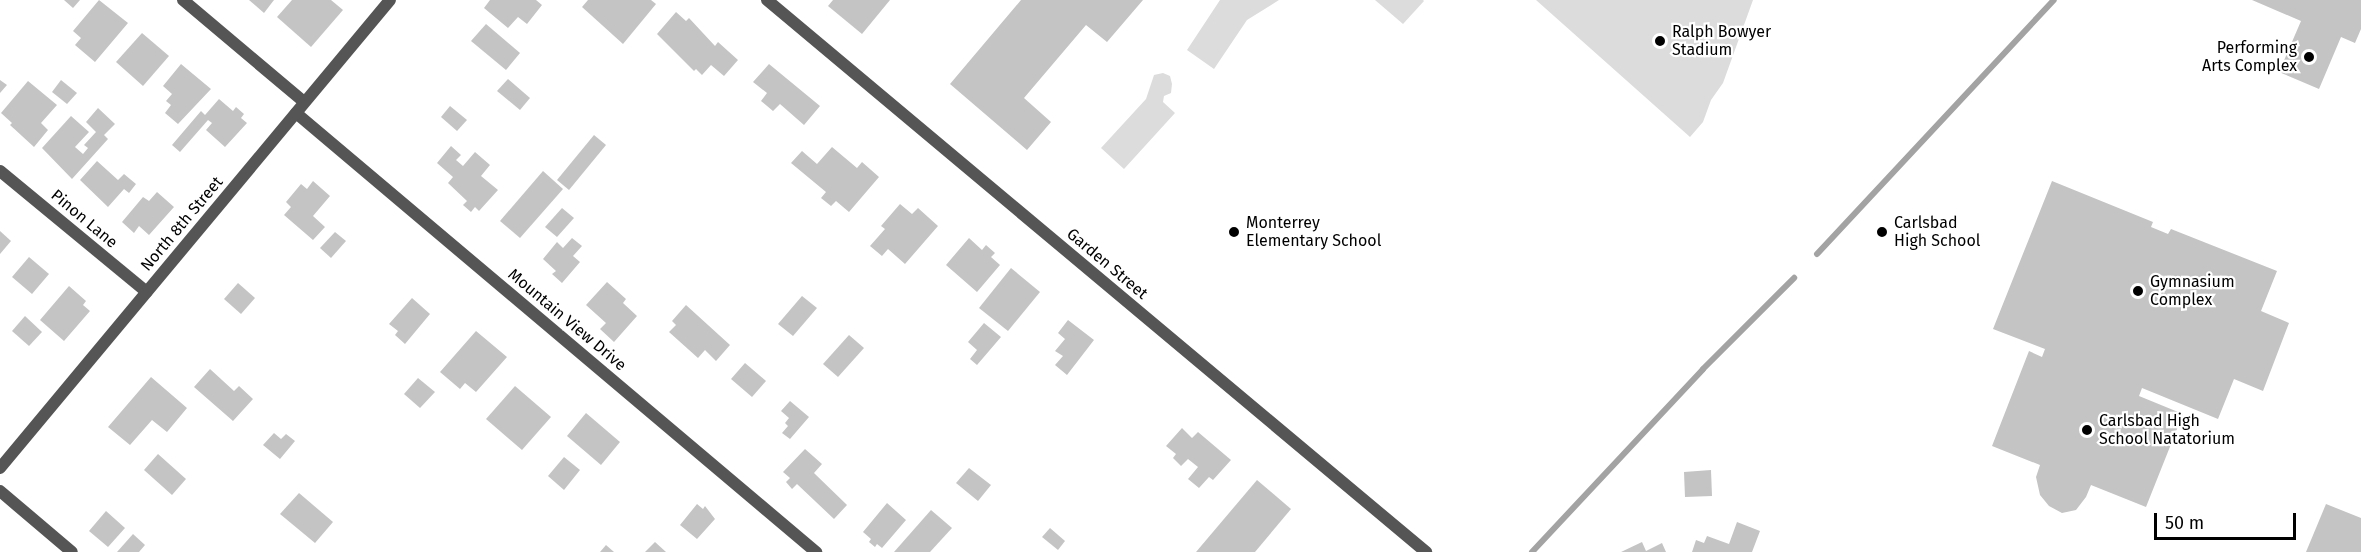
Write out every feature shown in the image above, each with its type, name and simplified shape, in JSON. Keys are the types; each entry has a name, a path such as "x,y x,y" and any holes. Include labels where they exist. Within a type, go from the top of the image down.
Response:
{"street":[{"path":"183,0 304,102"},
{"name":"North 8th Street","path":"0,468 390,0"},
{"name":"Garden Street","path":"771,1 1425,552"},
{"name":"Mountain View Drive","path":"296,113 816,552"},
{"name":"Pinon Lane","path":"0,171 147,292"},
{"path":"0,491 72,552"}],"shaded area":[{"path":"1220,0 1279,0 1247,20 1214,69 1187,50"},
{"path":"1375,0 1423,0 1424,1 1403,24"},
{"name":"Ralph Bowyer Stadium","path":"1536,0 1753,0 1723,83 1711,100 1703,122 1690,137"},
{"path":"1163,73 1170,76 1172,84 1171,93 1164,96 1163,102 1175,113 1124,169 1101,148 1146,99 1154,75"}],"building":[{"path":"64,0 80,0 73,8"},
{"path":"99,0 128,23 95,62 75,45 81,38 73,31"},
{"path":"249,0 274,0 264,13"},
{"path":"292,0 331,0 343,10 311,47 277,17"},
{"path":"490,0 536,0 542,5 527,24 518,17 508,28 484,8"},
{"path":"588,0 651,0 656,4 623,44 582,7"},
{"path":"833,0 890,0 862,34 828,6"},
{"path":"1021,0 1143,0 1107,42 1086,25 1024,98 1051,122 1027,150 950,84"},
{"name":"Performing Arts Complex","path":"2252,0 2361,0 2361,29 2355,43 2341,37 2319,89 2279,72 2301,21"},
{"path":"676,12 686,21 689,18 715,46 718,42 738,60 724,76 711,65 702,75 696,69 694,71 657,34"},
{"path":"486,24 520,53 506,70 471,41"},
{"path":"142,33 169,56 143,86 116,62"},
{"path":"181,64 211,89 178,124 165,113 171,105 166,101 172,94 163,86"},
{"path":"769,64 820,106 804,125 780,104 773,111 761,101 767,93 753,82"},
{"path":"508,79 530,98 520,110 497,91"},
{"path":"0,80 7,85 0,93"},
{"path":"61,80 77,93 67,104 52,92"},
{"path":"28,81 57,105 41,123 48,130 34,147 10,125 12,123 1,113"},
{"path":"219,99 233,111 236,107 244,114 241,118 247,123 225,147 206,130 212,123 208,120 180,152 172,145 201,111 205,115"},
{"path":"450,106 467,120 457,131 441,117"},
{"path":"98,108 115,124 104,135 108,139 72,179 42,148 71,116 89,132 75,147 83,154 88,148 84,145 96,132 86,122"},
{"path":"594,135 606,145 569,190 557,180"},
{"path":"451,146 461,155 456,160 463,166 475,152 490,165 481,176 498,190 479,211 475,207 471,212 463,205 467,201 448,183 453,177 437,163"},
{"path":"832,147 857,168 862,162 879,177 849,212 836,201 831,206 821,198 826,192 791,163 802,151 817,164"},
{"path":"97,161 118,180 124,174 136,184 129,193 124,189 108,207 80,180"},
{"path":"543,171 563,189 520,238 500,221"},
{"path":"313,181 330,196 313,216 325,227 313,240 284,215 291,207 286,202 301,184 307,189"},
{"name":"Gymnasium Complex","path":"2052,181 2153,222 2151,227 2168,234 2171,229 2277,271 2261,311 2289,323 2263,391 2234,379 2218,419 2142,388 2139,396 2183,414 2146,507 2091,485 2086,497 2076,510 2062,513 2049,506 2040,495 2036,477 2040,465 1992,446 2029,351 2042,357 2045,349 1993,329"},
{"path":"157,192 174,207 149,235 139,226 134,233 122,222 143,197 149,201"},
{"path":"900,204 912,214 918,208 938,226 905,264 888,249 882,256 870,246 885,229 881,226"},
{"path":"562,208 574,218 557,237 545,227"},
{"path":"0,231 11,241 0,254"},
{"path":"335,232 346,241 331,258 320,248"},
{"path":"572,238 582,246 573,256 580,262 562,283 552,274 556,271 543,259 557,242 563,248"},
{"path":"969,238 982,250 986,245 995,253 991,257 1000,265 977,292 946,265"},
{"path":"29,257 49,274 32,294 12,277"},
{"path":"1011,268 1040,292 1008,331 979,308"},
{"path":"607,282 626,299 623,303 637,316 614,342 600,329 606,323 586,305"},
{"path":"238,283 255,298 241,314 224,299"},
{"path":"69,286 86,301 83,305 90,311 64,341 40,320"},
{"path":"802,296 817,308 793,336 778,324"},
{"path":"412,298 430,314 405,344 395,335 398,331 389,324"},
{"path":"686,305 730,345 716,361 705,350 698,358 669,332 676,325 672,321"},
{"path":"25,316 42,332 29,346 12,331"},
{"path":"1068,320 1094,340 1067,375 1055,365 1063,356 1055,351 1065,339 1058,333"},
{"path":"984,323 1001,337 977,365 970,359 977,350 968,342"},
{"path":"476,331 507,357 476,392 465,383 460,389 440,372"},
{"path":"849,335 864,348 838,377 823,364"},
{"path":"745,363 766,381 752,397 731,379"},
{"path":"210,369 234,391 239,386 253,399 233,421 194,387"},
{"path":"151,377 187,408 167,432 152,420 130,445 108,427"},
{"path":"418,378 435,392 420,408 404,394"},
{"path":"515,386 551,417 522,450 486,419"},
{"path":"790,401 809,417 790,439 782,433 788,426 785,423 789,418 781,411"},
{"path":"586,413 620,442 601,465 567,436"},
{"path":"1182,428 1192,438 1198,432 1231,460 1213,480 1209,477 1199,488 1188,479 1198,467 1188,459 1181,466 1173,458 1176,454 1166,446"},
{"path":"274,433 281,439 286,434 295,441 280,459 263,445"},
{"path":"805,449 822,464 814,473 847,505 834,519 797,484 792,489 786,482 790,478 783,472"},
{"path":"158,454 186,479 172,495 144,470"},
{"path":"564,457 580,470 564,490 548,476"},
{"path":"969,468 991,485 978,501 956,483"},
{"path":"1711,470 1712,496 1685,497 1684,472"},
{"path":"1257,480 1291,509 1255,552 1196,552"},
{"path":"299,493 333,522 315,543 280,514"},
{"path":"887,503 906,520 882,548 877,544 875,547 869,542 871,539 863,532"},
{"path":"697,504 703,509 705,506 715,519 697,539 680,525"},
{"path":"2326,504 2361,518 2361,552 2306,552"},
{"path":"931,510 952,528 930,552 894,552"},
{"path":"106,511 125,528 108,547 89,531"},
{"path":"1737,522 1760,531 1752,552 1692,552 1696,540 1704,543 1707,536 1729,544"},
{"path":"1050,528 1065,541 1058,550 1042,537"},
{"path":"133,534 145,545 139,552 117,552"},
{"path":"655,542 666,552 645,552"},
{"path":"1642,542 1646,551 1662,543 1666,552 1621,552"},
{"path":"606,545 614,552 600,552"}],"waterway":[{"path":"1817,254 2054,0"},
{"path":"1532,552 1703,369 1794,278"}],"place":[{"name":"Ralph Bowyer Stadium","path":"1660,41"},
{"name":"Performing Arts Complex","path":"2309,57"},
{"name":"Monterrey Elementary School","path":"1234,232"},
{"name":"Carlsbad High School","path":"1882,232"},
{"name":"Gymnasium Complex","path":"2138,291"},
{"name":"Carlsbad High School Natatorium","path":"2087,430"}]}
